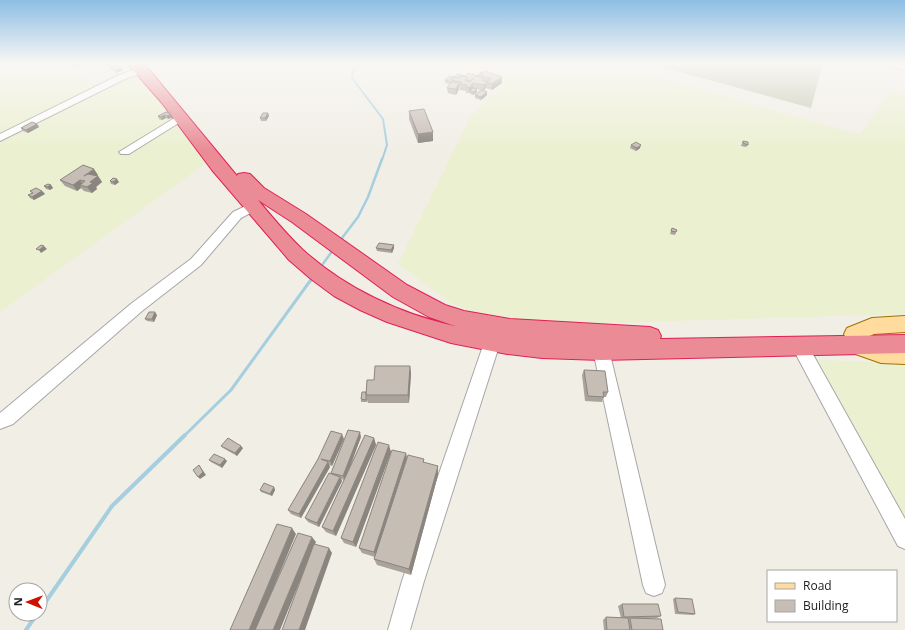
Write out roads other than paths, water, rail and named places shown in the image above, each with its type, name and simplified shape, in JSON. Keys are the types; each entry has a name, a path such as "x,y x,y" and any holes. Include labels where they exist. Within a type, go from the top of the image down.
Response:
{"highway":[{"path":"162,92 217,164 296,255 333,284 372,305 412,322 458,336 492,343 532,348 601,350 800,347 854,339 905,334"},
{"path":"169,92 191,113 249,184 258,192 299,218 400,291 426,306 463,320 492,325 563,332 654,336 854,339 905,344"}],"main road":[{"path":"905,324 872,326 854,339 881,354 905,355"}],"street":[{"path":"0,138 91,92"},
{"path":"125,152 181,117"},
{"path":"2,423 137,307 196,262 237,215 254,206"},
{"path":"399,630 413,581 492,343"},
{"path":"800,347 905,539"},
{"path":"601,350 654,585"}],"waterway":[{"path":"363,92 383,119 387,145 382,160"},
{"path":"339,242 358,217 368,197 382,159"},
{"path":"320,268 333,250"},
{"path":"310,282 313,277"},
{"path":"184,436 231,390 310,281"},
{"path":"48,598 112,506 185,435"},
{"path":"26,630 32,622"}]}
